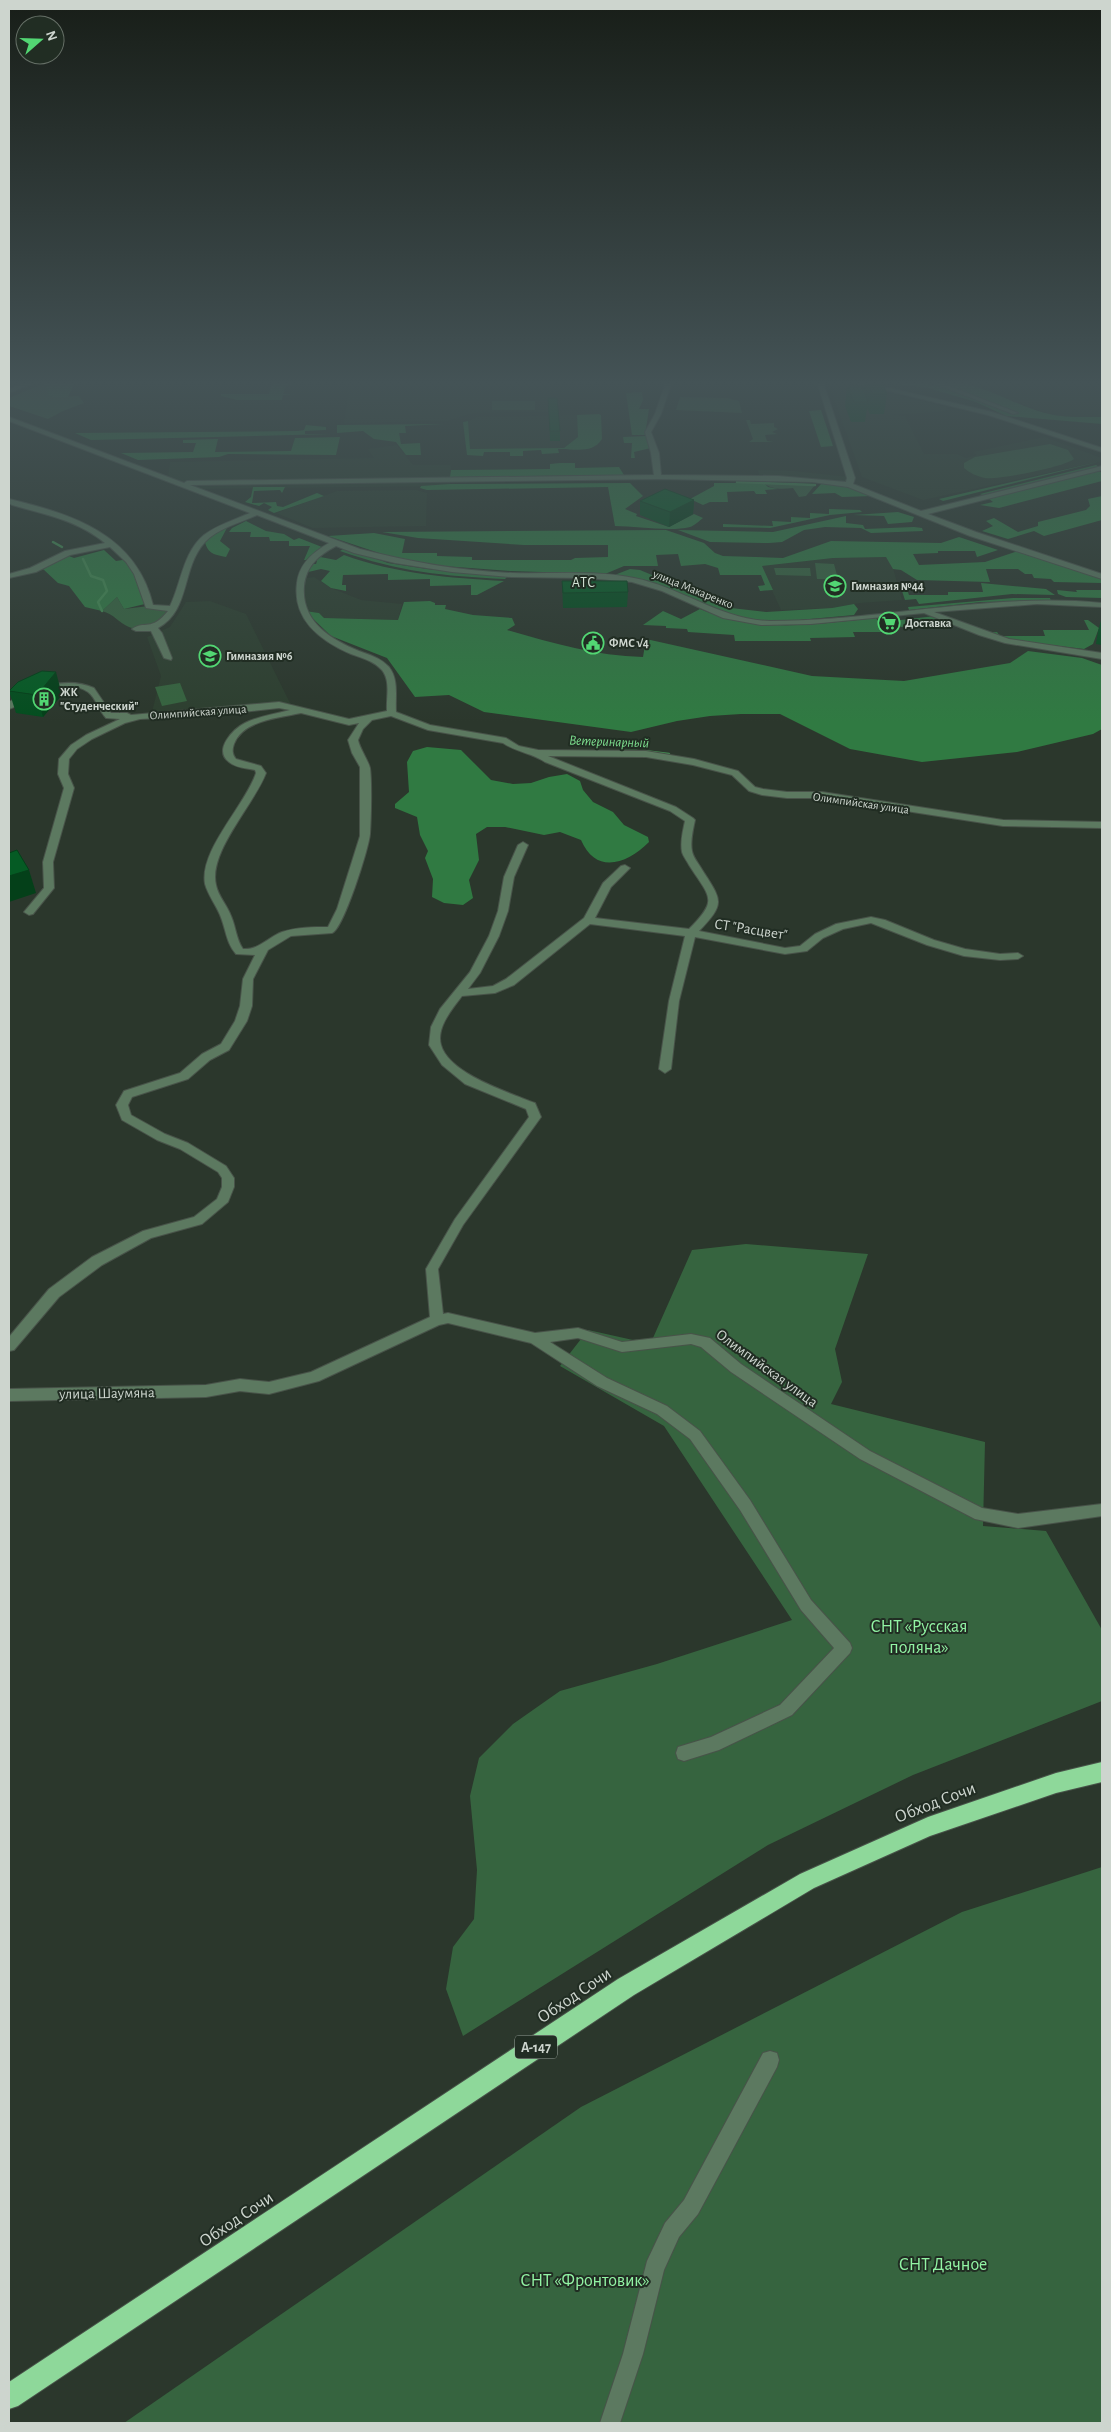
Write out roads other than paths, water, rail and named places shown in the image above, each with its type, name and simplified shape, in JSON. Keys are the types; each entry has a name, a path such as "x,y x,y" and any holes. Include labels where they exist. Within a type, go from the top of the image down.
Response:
{"highway":[{"name":"Обход Сочи","path":"9,2397 626,1987 807,1881 928,1827 1056,1783 1102,1772"}],"street":[{"path":"876,495 981,537 1102,577"},
{"path":"921,513 991,495"},
{"name":"улица Макаренко","path":"212,496 335,543 383,558 428,568 509,575 603,577 645,582 713,613 753,622 799,622 1018,602 1102,604"},
{"path":"9,502 56,514 111,544 124,554 133,566 148,606 154,608 174,608"},
{"path":"136,629 153,628 169,616 174,608 188,567 200,543 228,526 258,512"},
{"path":"335,543 312,556 300,576 299,600 306,618 325,638 382,665 393,685 392,713"},
{"path":"9,576 33,570 68,553 111,544"},
{"name":"улица Макаренко","path":"926,611 982,634 1008,641 1102,656"},
{"path":"153,628 158,633 168,658"},
{"path":"9,706 36,692 61,686 79,686 92,691 109,716 139,716"},
{"name":"Олимпийская улица","path":"29,912 49,888 48,862 69,788 63,774 64,759 74,747 112,725 139,716 217,712 274,705 349,722 392,713 428,727 506,741 516,748 538,752 583,755 628,753 661,756 735,773 752,789 762,792 836,797 889,807 1003,823 1102,825"},
{"name":"Олимпийская улица","path":"263,950 245,952 236,949 230,927 210,881 210,872 217,851 261,773 258,768 234,762 229,759 227,753 230,742 242,727 300,710"},
{"path":"9,1346 54,1293 97,1261 147,1234 198,1221 222,1202 228,1187 228,1178 222,1169 184,1146 161,1137 126,1116 122,1105 128,1094 184,1076 206,1057 225,1047 241,1021 246,1006 248,979 263,950 281,936 296,932 332,930 342,909 362,847 366,825 366,767 357,753 353,740 359,728 368,718"},
{"name":"Олимпийская улица","path":"538,752 548,760 673,808 690,820 686,852 710,891 714,904 710,914 691,933"},
{"path":"436,1320 432,1269 459,1222 535,1117 531,1106 523,1100 469,1082 446,1062 435,1045 436,1027 446,1009 475,973 494,936 503,911 509,878 523,845"},
{"path":"460,993 495,989 510,982 588,920 607,885 625,868"},
{"name":"СТ \"Расцвет\"","path":"588,920 691,933 795,951 803,949 830,930 859,922 881,922 956,951 1018,956"},
{"path":"665,1069 674,1001 691,933"},
{"name":"Олимпийская улица","path":"206,1391 240,1385 269,1388 294,1384 336,1368 436,1320 448,1318 535,1338 578,1333 631,1348 691,1338 705,1342 736,1368 865,1455 980,1514 1018,1521 1102,1510"},
{"path":"535,1338 602,1382 662,1410 695,1435 745,1505 806,1606 844,1648 786,1710 729,1738 684,1753"},
{"name":"улица Шаумяна","path":"9,1395 206,1391"},
{"path":"610,2423 633,2354 654,2268 672,2230 691,2207 770,2060"}],"waterway":[{"path":"53,542 62,547"},
{"name":"Ветеринарный","path":"83,559 91,576 103,580 107,591 98,602 102,611"},
{"name":"Ветеринарный","path":"621,751 637,751"},
{"name":"Ветеринарный","path":"644,751 669,754"}],"place":[{"name":"Гимназия №44","path":"835,586"},
{"name":"Доставка","path":"889,623"},
{"name":"ФМС √4","path":"593,643"},
{"name":"Гимназия №6","path":"210,656"},
{"name":"ЖК \"Студенческий\"","path":"44,699"}],"district":[{"name":"АТС","path":"584,582"}],"park label":[{"name":"СНТ «Русская поляна»","path":"919,1636"},
{"name":"СНТ Дачное","path":"943,2264"},
{"name":"СНТ «Фронтовик»","path":"585,2280"}]}
